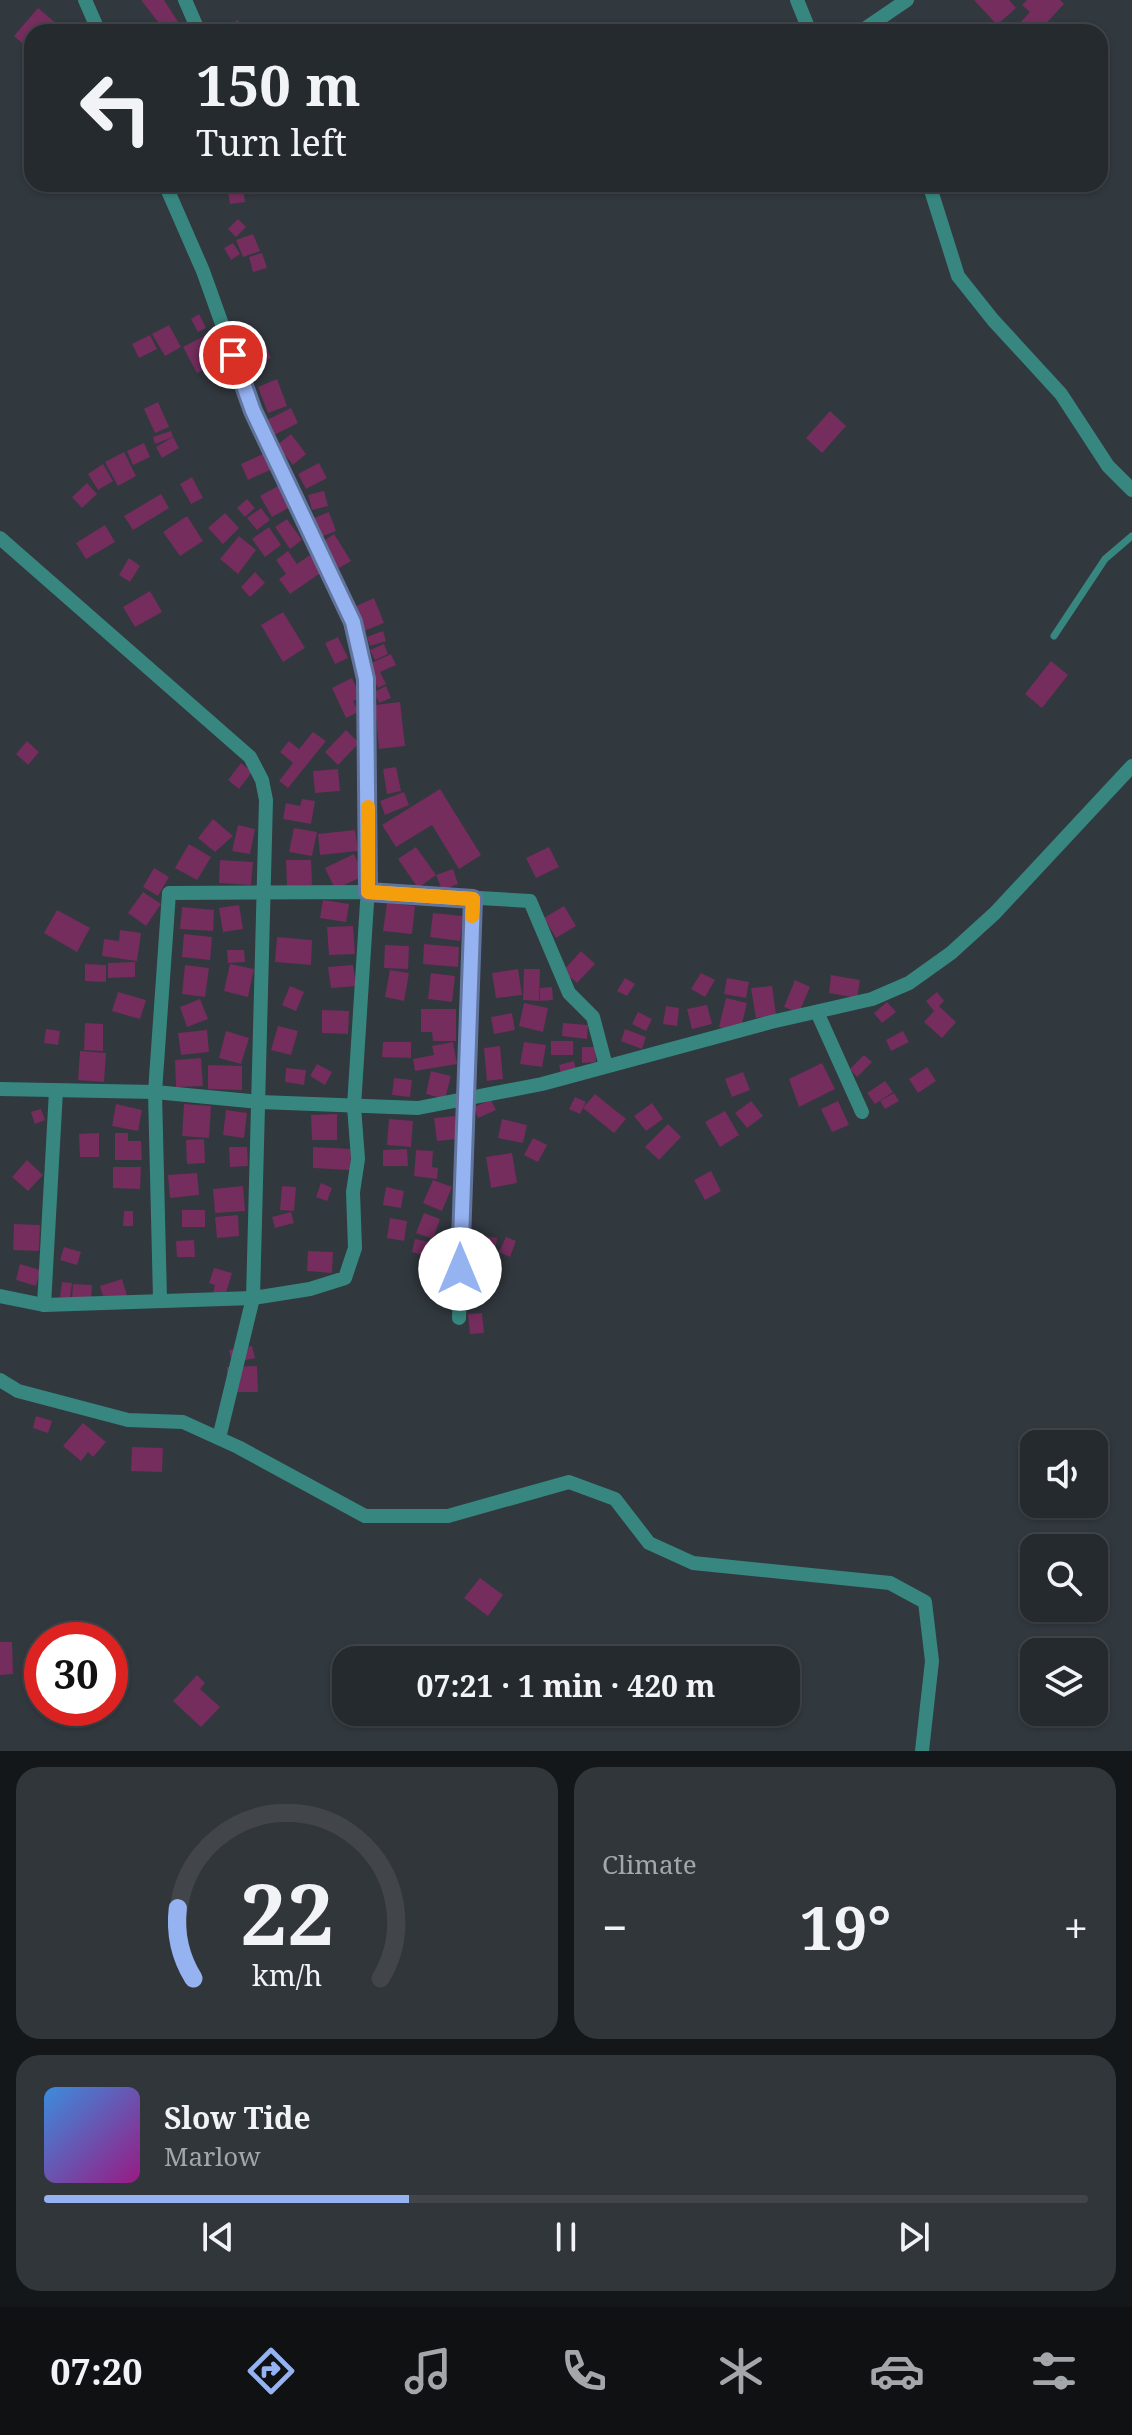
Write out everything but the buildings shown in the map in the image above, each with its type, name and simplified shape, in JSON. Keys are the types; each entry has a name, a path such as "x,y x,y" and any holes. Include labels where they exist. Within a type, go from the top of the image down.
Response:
{"street":[{"path":"85,0 96,24"},
{"path":"185,0 196,24"},
{"path":"797,0 807,24"},
{"path":"872,24 907,0"},
{"path":"0,1296 44,1305 253,1298 310,1289 345,1278 355,1248 353,1192 358,1159 354,1106 368,892 366,679 353,622 253,411 203,271 168,192"},
{"path":"931,192 946,247 958,276 993,320 1061,394 1108,466 1132,490"},
{"path":"0,538 250,757 262,780 266,800 265,891 253,1298 219,1438"},
{"path":"0,1089 155,1092 260,1102 418,1108 466,1101 884,994 909,983 951,953 995,913 1132,766"},
{"path":"160,1299 155,1092 169,893 368,892 530,901 569,993 593,1017 606,1066"},
{"path":"459,1318 473,899"},
{"path":"817,1012 862,1112"},
{"path":"44,1305 56,1091"},
{"path":"0,1380 18,1391 128,1420 183,1422 365,1516 448,1516 569,1482 615,1499 649,1543 693,1563 890,1583 925,1602 932,1661 922,1751"}],"lane":[{"path":"1054,636 1105,559 1132,536"}],"slow traffic":[{"path":"368,807 368,892 473,899 472,916"}],"route":[{"path":"233,355 253,411 353,622 366,679 369,735 368,892 473,899 460,1269"}]}
